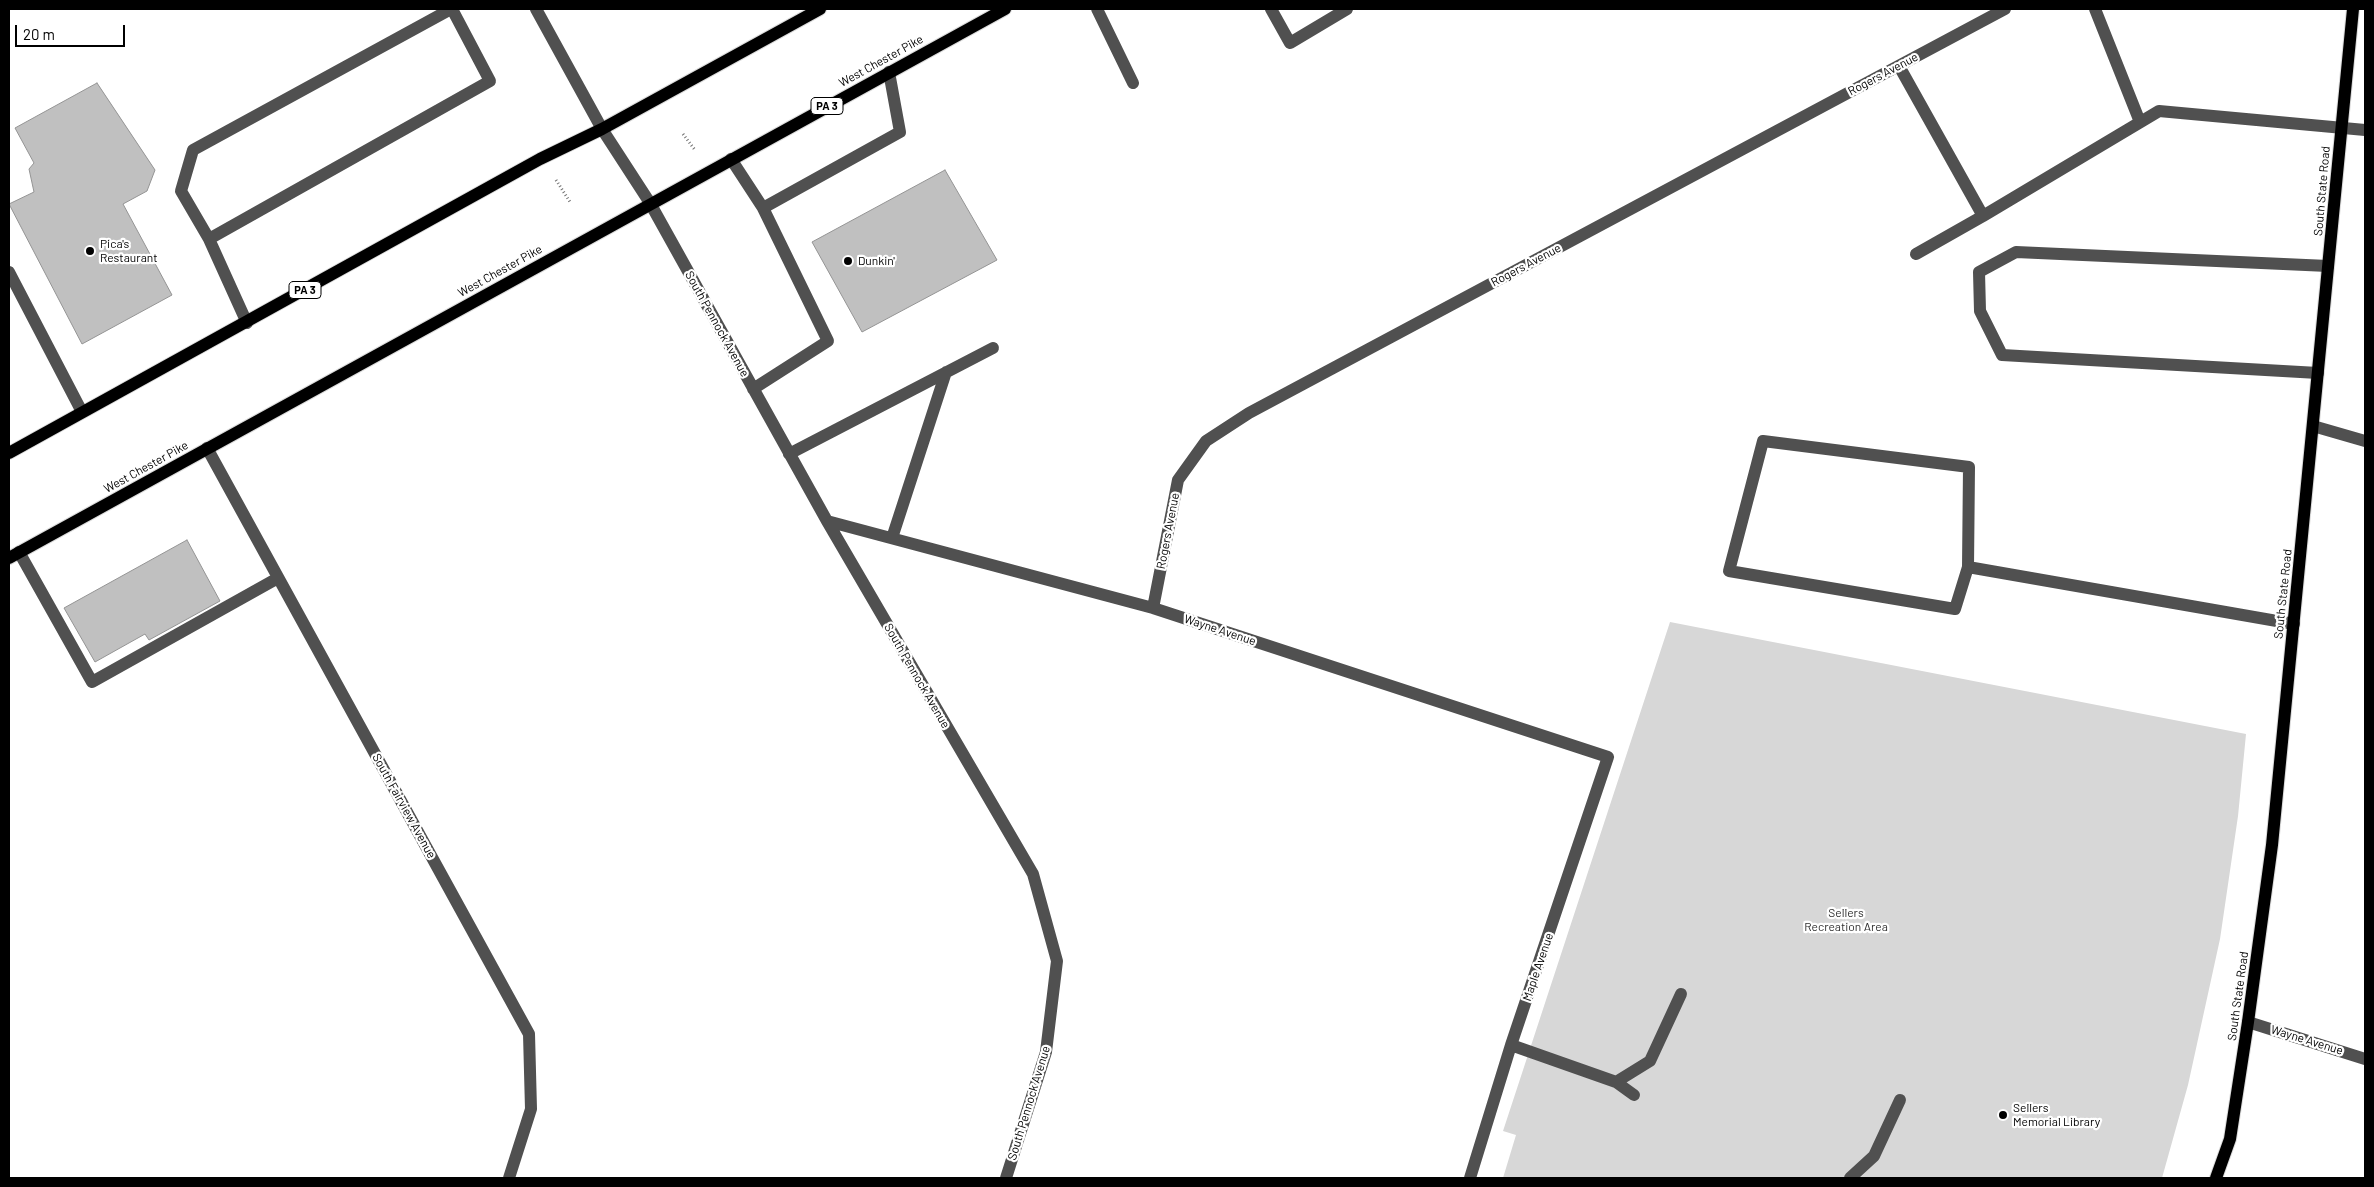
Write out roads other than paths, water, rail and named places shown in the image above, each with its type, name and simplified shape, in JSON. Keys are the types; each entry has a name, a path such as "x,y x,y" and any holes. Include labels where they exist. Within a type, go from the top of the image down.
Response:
{"main road":[{"name":"PA 3","path":"9,453 247,323 540,159 602,129 820,9"},
{"name":"West Chester Pike","path":"14,555 1005,9"},
{"name":"South State Road","path":"2216,1178 2230,1140 2272,845 2353,9"}],"street":[{"path":"209,239 490,81 451,9 193,150 181,191 209,239 247,323"},
{"name":"South Pennock Avenue","path":"536,9 602,129 650,203 827,521 1033,874 1057,961 1046,1052 1006,1178"},
{"path":"1096,9 1134,83"},
{"path":"1271,9 1290,43 1346,9"},
{"name":"Rogers Avenue","path":"1154,608 1178,480 1206,441 1249,413 2005,9"},
{"path":"2096,9 2140,122"},
{"path":"1899,66 1984,216"},
{"path":"763,208 900,132 889,72"},
{"path":"1916,254 1984,216 2159,111 2365,130"},
{"path":"732,159 763,208 828,341 753,389"},
{"path":"2318,373 2002,355 1980,311 1979,272 2016,252 2328,266"},
{"path":"9,272 82,412"},
{"path":"789,454 993,348"},
{"path":"892,538 946,372"},
{"path":"2314,426 2365,441"},
{"path":"1763,441 1970,466 1968,567 1955,609 1729,571 1763,441"},
{"name":"South Fairview Avenue","path":"207,448 529,1034 531,1109 510,1178"},
{"name":"Wayne Avenue","path":"827,521 1154,608 1608,757"},
{"path":"14,555 92,682 278,578"},
{"path":"1968,567 2294,624"},
{"name":"Maple Avenue","path":"1470,1178 1512,1045 1608,757"},
{"path":"1616,1082 1650,1061 1681,994"},
{"name":"Wayne Avenue","path":"2248,1022 2365,1058"},
{"path":"1512,1045 1616,1082 1634,1095"},
{"path":"1850,1178 1874,1156 1900,1100"}],"place":[{"name":"Pica's Restaurant","path":"90,251"},
{"name":"Dunkin'","path":"848,261"},
{"name":"Sellers Memorial Library","path":"2003,1115"}],"park label":[{"name":"Sellers Recreation Area","path":"1846,920"}]}
